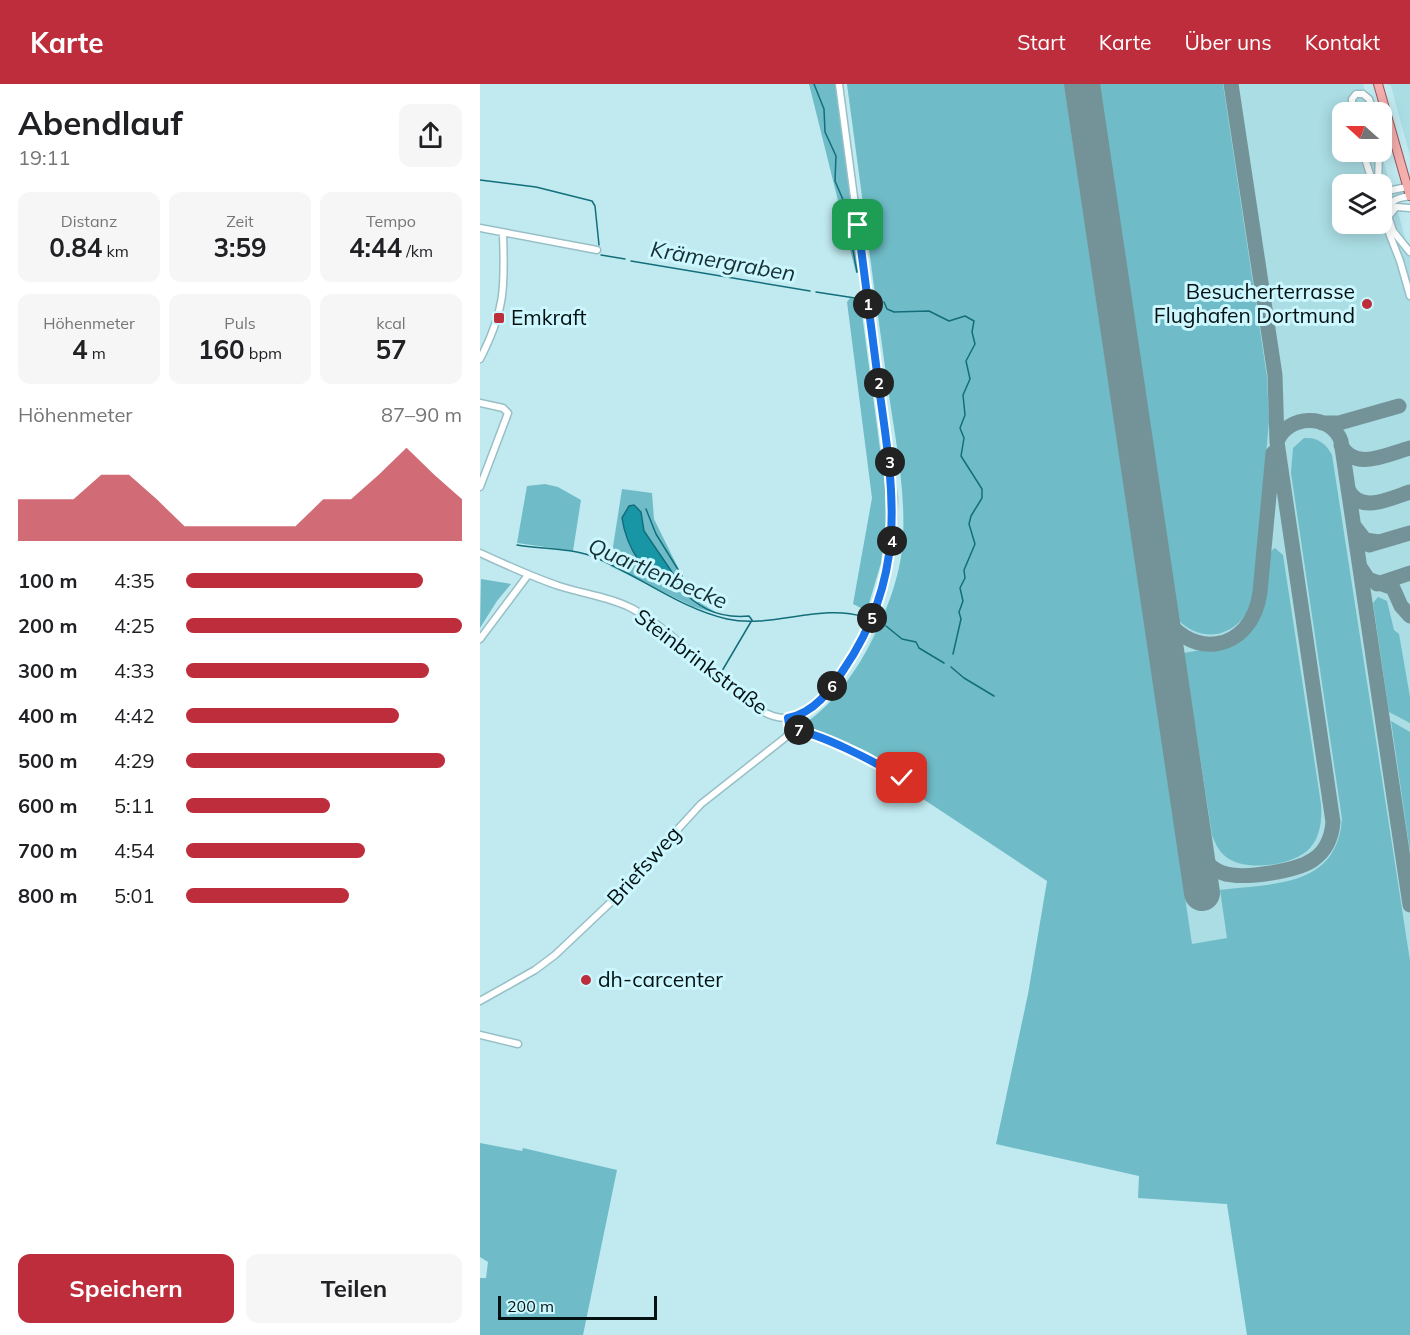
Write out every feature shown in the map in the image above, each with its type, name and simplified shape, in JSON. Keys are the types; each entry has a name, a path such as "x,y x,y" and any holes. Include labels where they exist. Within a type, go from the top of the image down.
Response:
{"main road":[{"path":"1378,84 1409,192"}],"street":[{"path":"839,84 891,472 894,521 885,580 859,647 840,676 816,705 802,714 788,718 790,731 800,730 843,747 920,790"},
{"path":"1352,102 1356,94 1364,90 1370,102"},
{"path":"1392,190 1409,192"},
{"path":"1392,203 1409,192"},
{"path":"1392,210 1396,207 1410,208"},
{"path":"480,228 597,250"},
{"path":"1392,229 1410,252"},
{"path":"480,359 499,318 503,298 503,234"},
{"path":"1391,234 1410,296"},
{"path":"480,340 488,344"},
{"path":"480,403 503,408 508,413 482,475 480,487"},
{"name":"Steinbrinkstraße","path":"480,553 528,575 632,609 655,623 755,706 771,715 788,718"},
{"path":"480,639 528,575"},
{"name":"Briefsweg","path":"480,1001 535,970 568,944 605,909 700,804 786,737 790,731"},
{"path":"480,1035 518,1044"}],"shaded area":[{"path":"809,84 836,84 861,272 856,273"},
{"path":"847,84 1363,84 1368,102 1332,102 1332,162 1384,162 1387,174 1332,174 1332,234 1392,234 1392,191 1410,255 1410,1235 1247,1335 1227,1204 1139,1197 1143,1165 1053,885 934,777 850,686 897,583 908,514 900,442 875,297"},
{"path":"847,84 1064,84 1192,944 1227,938 1220,890 1281,883 1299,878 1315,870 1328,858 1337,842 1342,819 1291,473 1293,448 1304,438 1321,442 1332,455 1410,961 1410,1335 1247,1335 1227,1204 1138,1198 1139,1176 996,1144 1028,994 1047,881 917,795 923,783 862,749 802,725 821,711 839,691 871,643 893,589 903,539 900,474"},
{"path":"1099,84 1223,84 1267,377 1269,421 1253,600 1240,621 1222,633 1211,635 1200,633 1178,620"},
{"path":"1387,84 1410,84 1410,156 1391,86"},
{"path":"850,298 860,299 885,486 886,522 881,563 868,607 863,609 853,604 872,498 847,302"},
{"path":"545,484 558,487 581,500 573,551 517,543 527,486"},
{"path":"622,489 652,493 654,519 693,598 718,614 694,607 610,566"},
{"path":"1275,548 1283,555 1321,804 1321,821 1314,843 1303,854 1284,862 1261,866 1240,863 1224,856 1212,835 1184,653 1229,644 1243,637 1252,627 1262,602 1267,562 1270,553"},
{"path":"481,579 511,584 480,628"},
{"path":"1378,597 1387,601 1394,630 1399,634 1410,697 1410,723 1389,712 1373,603"},
{"path":"1391,721 1410,732 1410,852"},
{"path":"480,1143 522,1151 523,1148 617,1170 583,1335 480,1335 480,1278 486,1278 488,1262 480,1257"}],"water":[{"path":"634,505 641,512 644,531 674,575 673,585 653,576 645,569 632,550 622,518 629,506"}],"waterway":[{"path":"814,84 824,109 825,132 836,156 835,181 844,202 857,272"},
{"name":"Krämergraben","path":"480,180 536,187 592,201 595,206 599,245"},
{"name":"Krämergraben","path":"601,255 625,259"},
{"name":"Krämergraben","path":"631,261 810,291"},
{"name":"Krämergraben","path":"816,292 855,298"},
{"path":"884,302 887,309 894,312 929,311 949,321 965,316 974,321 972,332 975,344 966,361 970,379 963,395 965,415 960,428 964,438 961,456 982,489 982,498 969,524 975,544 964,570 965,578 960,588 963,601 959,612 961,619 953,654"},
{"path":"646,509 656,534 682,576"},
{"name":"Quartlenbecke","path":"517,545 566,550 594,557 676,600 727,619 761,621 831,613 848,613 864,617"},
{"name":"Quartlenbecke","path":"674,584 707,609 726,615 749,616 752,620 722,671"},
{"name":"Quartlenbecke","path":"886,626 902,639 916,642 919,648 944,663"},
{"name":"Quartlenbecke","path":"951,667 964,678 994,696"}],"taxiway":[{"path":"1194,836 1205,861 1213,868 1233,875 1257,875 1283,871 1313,860 1327,845 1333,822 1277,442 1275,375 1231,84"},
{"path":"1322,423 1339,423 1399,406"},
{"path":"1277,442 1290,426 1309,420 1328,425 1341,441 1410,905"},
{"path":"1341,445 1354,458 1363,459 1382,457 1410,448"},
{"path":"1159,607 1171,625 1185,637 1201,643 1217,644 1232,639 1245,628 1254,613 1260,592 1273,453"},
{"path":"1348,489 1353,497 1367,503 1385,501 1410,492"},
{"path":"1354,526 1365,540 1379,542"},
{"path":"1369,545 1410,533"},
{"path":"1360,567 1368,579 1393,588 1401,606 1410,616"},
{"path":"1377,584 1410,573"}],"runway":[{"path":"1082,84 1202,893"}],"place":[{"name":"Besucherterrasse Flughafen Dortmund","path":"1367,304"},
{"name":"Emkraft","path":"499,318"},
{"name":"dh-carcenter","path":"586,980"}],"route":[{"path":"858,225 894,499 892,542 879,601 853,657 816,705 796,717 788,718 790,731 800,730 843,747 902,778"}]}
